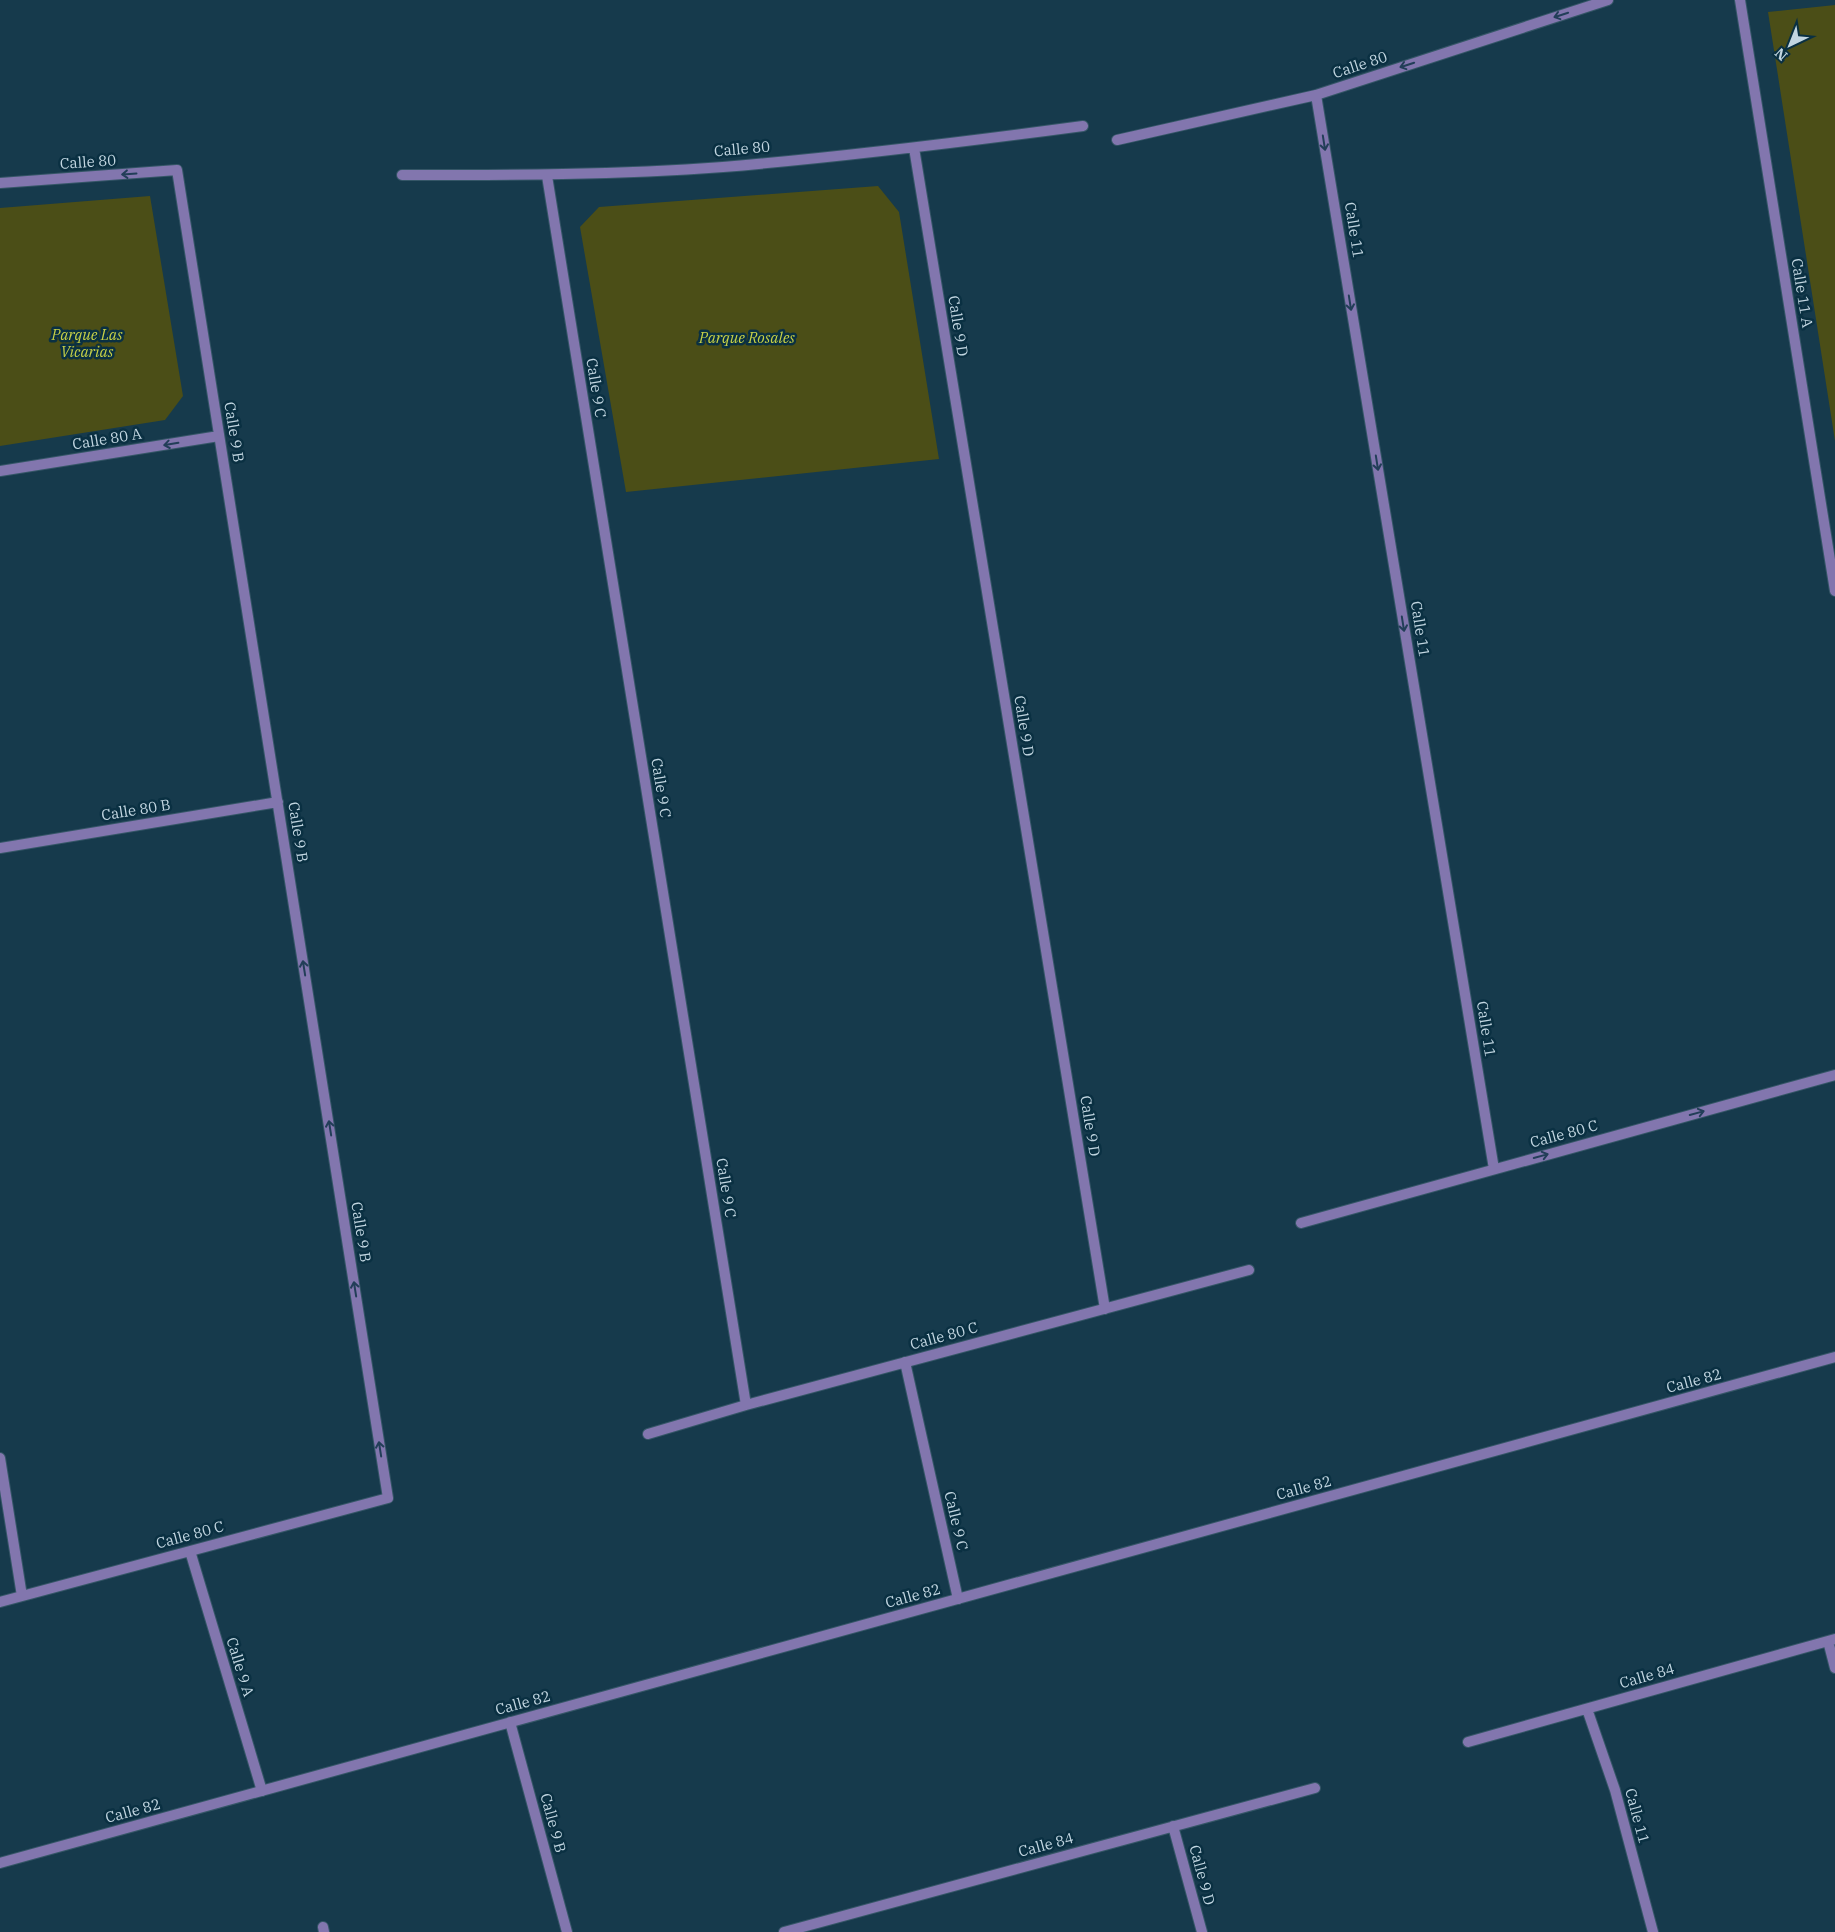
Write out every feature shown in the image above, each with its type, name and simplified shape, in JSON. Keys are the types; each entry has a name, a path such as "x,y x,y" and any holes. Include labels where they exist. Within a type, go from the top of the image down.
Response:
{"street":[{"name":"Calle 80","path":"1117,140 1316,95 1608,0"},
{"name":"Calle 11 A","path":"1740,0 1835,591"},
{"name":"Calle 11","path":"1316,95 1494,1169"},
{"name":"Calle 80","path":"402,175 547,176 722,167 914,148 1083,126"},
{"name":"Calle 9 D","path":"914,148 1105,1309"},
{"name":"Calle 80","path":"0,183 177,170"},
{"name":"Calle 9 B","path":"177,170 388,1498"},
{"name":"Calle 9 C","path":"547,176 746,1405"},
{"name":"Calle 80 A","path":"0,471 220,436"},
{"name":"Calle 80 B","path":"0,848 278,802"},
{"name":"Calle 80 C","path":"1301,1223 1835,1074"},
{"name":"Calle 80 C","path":"648,1434 746,1405 1249,1270"},
{"name":"Calle 82","path":"0,1863 1835,1357"},
{"name":"Calle 9 C","path":"905,1362 958,1599"},
{"path":"0,1458 22,1596"},
{"name":"Calle 80 C","path":"0,1602 388,1498"},
{"name":"Calle 9 A","path":"190,1551 262,1791"},
{"path":"1831,1640 1835,1668"},
{"name":"Calle 84","path":"1468,1742 1831,1640"},
{"name":"Calle 11","path":"1587,1709 1615,1790 1653,1932"},
{"name":"Calle 9 B","path":"510,1722 567,1932"},
{"name":"Calle 84","path":"784,1932 816,1928 1173,1826 1315,1788"},
{"name":"Calle 9 D","path":"1173,1826 1202,1932"}],"green space":[{"path":"1835,5 1835,441 1768,12"},
{"name":"Parque Rosales","path":"878,186 899,212 939,459 626,492 580,227 599,207"},
{"name":"Parque Las Vicarias","path":"150,196 183,396 165,420 0,446 0,208"}]}
